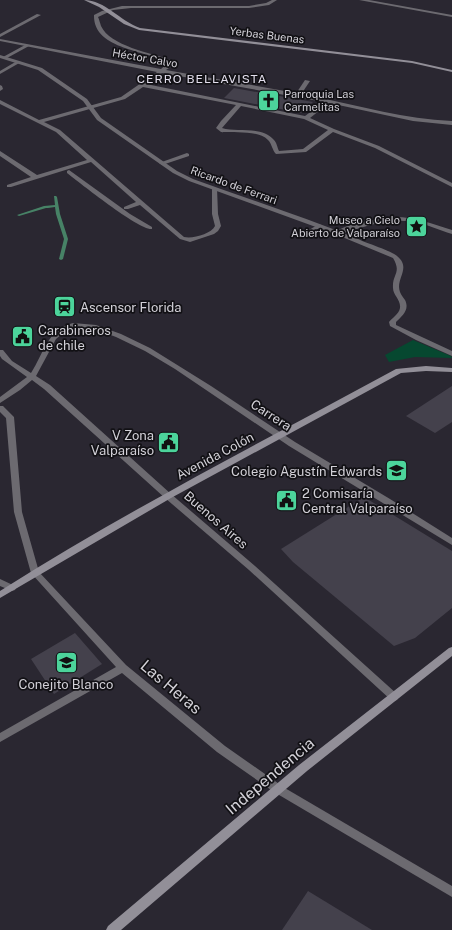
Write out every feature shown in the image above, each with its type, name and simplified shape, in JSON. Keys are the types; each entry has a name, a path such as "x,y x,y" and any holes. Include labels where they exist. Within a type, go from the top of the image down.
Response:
{"main road":[{"name":"Yerbas Buenas","path":"86,0 108,11 124,23 140,29 412,62 452,71"},
{"name":"Avenida Colón","path":"0,595 168,496 399,371 429,368 452,370"},
{"name":"Independencia","path":"112,930 278,789 452,651"}],"street":[{"path":"40,121 123,98 170,65 171,63 169,61 114,42 99,29 96,16 108,11 135,7 249,7 268,4 275,0"},
{"path":"361,0 452,16"},
{"path":"0,36 39,15"},
{"name":"Héctor Calvo","path":"0,40 90,59 298,95 409,119 452,123"},
{"path":"2,57 27,46"},
{"name":"Ricardo de Ferrari","path":"2,57 40,69 85,100 91,106 93,112 99,119 175,172 214,190 319,226 395,257 401,264 402,271 396,283 396,291 404,303 404,308 401,314 392,322 393,326 452,354"},
{"path":"0,73 19,62"},
{"path":"298,95 307,81"},
{"path":"142,86 306,118 332,130 378,147 452,185"},
{"path":"306,118 328,101"},
{"path":"0,102 58,130 178,235 186,239 190,240 212,233 216,230 218,226 214,207 214,190"},
{"path":"239,105 219,128 221,130 245,131 265,135 273,141 278,153 304,151 332,130"},
{"path":"0,153 35,177"},
{"path":"162,163 187,155"},
{"path":"9,186 92,160"},
{"path":"69,172 128,215 150,228"},
{"path":"126,208 140,202"},
{"path":"337,233 356,226 402,219 413,220 452,232"},
{"path":"311,231 319,226"},
{"name":"Carrera","path":"33,376 55,337 62,328 82,324 109,332 157,354 280,436 452,542"},
{"name":"Buenos Aires","path":"0,352 6,360 33,376 47,387 168,496 252,568 394,697"},
{"path":"0,401 33,376"},
{"name":"Las Heras","path":"0,408 10,417 18,512 35,573 123,668 221,749 278,789 452,892"},
{"path":"0,582 12,588"},
{"path":"0,589 12,588"},
{"path":"0,738 123,668"}],"green space":[{"path":"413,340 451,356 452,358 415,357 389,362 385,355"}],"building":[{"name":"Parroquia Las Carmelitas","path":"234,88 313,102 301,113 224,98"},
{"path":"452,386 452,422 435,433 406,416"},
{"path":"364,497 452,551 452,608 415,638 394,646 293,562 281,549"},
{"name":"Conejito Blanco","path":"75,633 102,664 54,694 31,659"},
{"path":"308,891 372,930 282,930"}],"waterway":[{"path":"55,197 58,214 66,239 61,259"},
{"path":"48,207 56,206"},
{"path":"19,215 45,207"}],"place":[{"name":"Parroquia Las Carmelitas","path":"268,100"},
{"name":"Museo a Cielo Abierto de Valparaíso","path":"416,226"},
{"name":"Ascensor Florida","path":"65,307"},
{"name":"Carabineros de chile","path":"23,337"},
{"name":"V Zona Valparaíso","path":"169,442"},
{"name":"Colegio Agustín Edwards","path":"397,471"},
{"name":"2 Comisaría Central Valparaíso","path":"287,500"},
{"name":"Conejito Blanco","path":"66,662"}],"district":[{"name":"CERRO BELLAVISTA","path":"202,79"}]}
